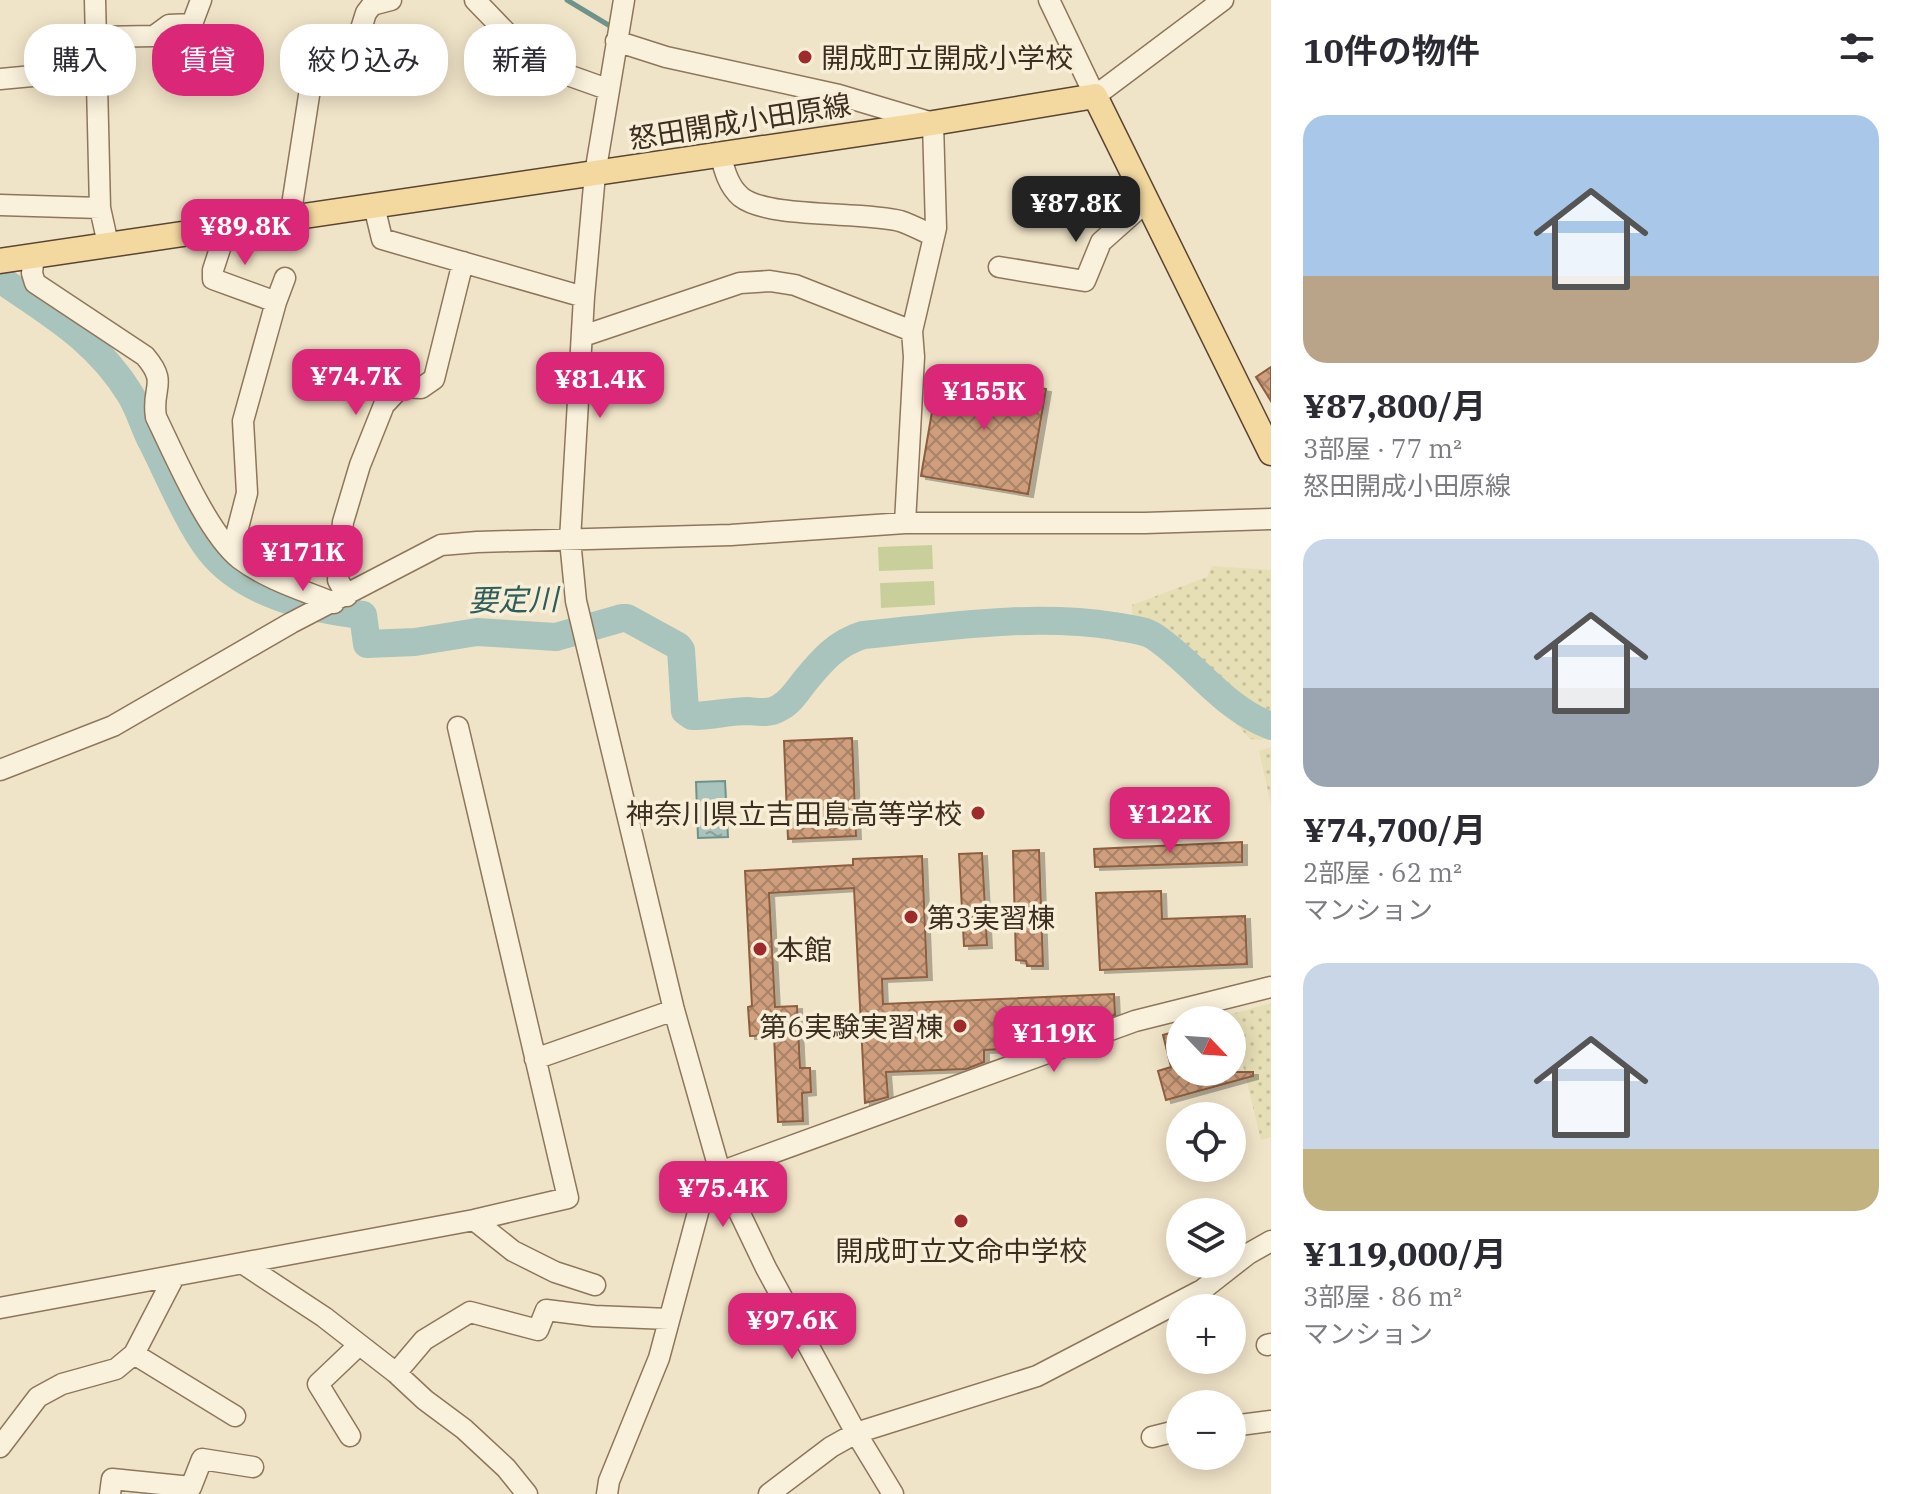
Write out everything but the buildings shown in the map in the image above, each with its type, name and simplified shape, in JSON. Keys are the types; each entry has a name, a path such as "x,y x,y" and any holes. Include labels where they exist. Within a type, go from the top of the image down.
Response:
{"main road":[{"name":"怒田開成小田原線","path":"1,261 595,174 1095,96"},
{"path":"1095,96 1271,453"}],"street":[{"path":"95,0 96,24"},
{"path":"136,36 154,36 169,25 192,24 201,0"},
{"path":"290,218 310,89 317,70 346,76 366,13 372,5 391,0"},
{"path":"475,0 529,56 548,68 607,89"},
{"path":"624,0 595,174 584,297 570,563 583,630 674,1010 720,1172 766,1268 893,1494"},
{"path":"1049,0 1095,96 1223,0"},
{"path":"616,41 666,57 839,95 933,123 934,236 912,331 914,357 905,523"},
{"path":"0,79 24,77"},
{"path":"98,96 100,208 108,244"},
{"path":"720,153 733,189 744,199 773,208 900,221 934,236"},
{"path":"999,267 1085,281 1101,242 1147,201"},
{"path":"0,205 100,208"},
{"path":"374,206 382,239 584,297"},
{"path":"227,227 213,279 276,302"},
{"path":"34,255 32,273 35,283 145,356 157,369 160,382 154,404 156,417 218,537 232,551 274,579 340,599"},
{"path":"340,599 338,580 343,522 360,465 384,405 401,387 421,388 434,379 463,262"},
{"path":"232,551 247,493 243,421 285,278"},
{"path":"583,336 740,283 770,281 795,285 912,331"},
{"path":"0,770 113,726 291,623 441,545 731,535 905,523 1145,523 1271,519"},
{"path":"0,1308 474,1220 568,1198 458,727"},
{"path":"607,1494 609,1481 659,1358 704,1190 720,1172 1135,1021 1271,987"},
{"path":"535,1059 674,1010"},
{"path":"474,1220 513,1251 555,1272 595,1285"},
{"path":"769,1494 831,1447 856,1433 1037,1376 1202,1290 1248,1254 1271,1241"},
{"path":"242,1263 324,1317 396,1373 425,1400 464,1429 506,1468 527,1494"},
{"path":"0,1447 38,1397 62,1384 116,1369 134,1354 174,1277"},
{"path":"396,1373 424,1340 470,1312 538,1330 546,1310 594,1316 669,1319"},
{"path":"350,1436 318,1384 359,1345"},
{"path":"134,1354 235,1416"},
{"path":"1246,1424 1271,1421"},
{"path":"1152,1437 1166,1434"},
{"path":"110,1494 112,1479 191,1487 202,1459 253,1467"}],"shaded area":[{"path":"1212,566 1271,570 1271,736 1261,740 1250,739 1155,633 1132,614 1132,605 1207,577"},
{"path":"1271,747 1271,804 1259,751"},
{"path":"1271,1003 1271,1137 1261,1140 1246,1078 1246,1010"}],"green space":[{"path":"932,545 933,569 879,571 878,547"},
{"path":"934,581 935,605 881,608 880,583"}],"water":[{"path":"725,781 728,837 698,838 696,782"}],"waterway":[{"path":"567,0 615,29"},
{"name":"要定川","path":"0,279 72,329 117,375 133,400 194,527 224,566 241,579 280,597 322,609 363,615 367,644 415,642 477,632 556,637 627,618 681,650 685,711 692,716 775,710 790,699 831,653 863,635 1020,621 1083,622 1151,634 1238,708 1271,726"}],"place":[{"name":"開成町立開成小学校","path":"805,57"},
{"name":"神奈川県立吉田島高等学校","path":"978,813"},
{"name":"第3実習棟","path":"911,917"},
{"name":"本館","path":"760,949"},
{"name":"第6実験実習棟","path":"960,1026"},
{"name":"開成町立文命中学校","path":"961,1221"}]}
